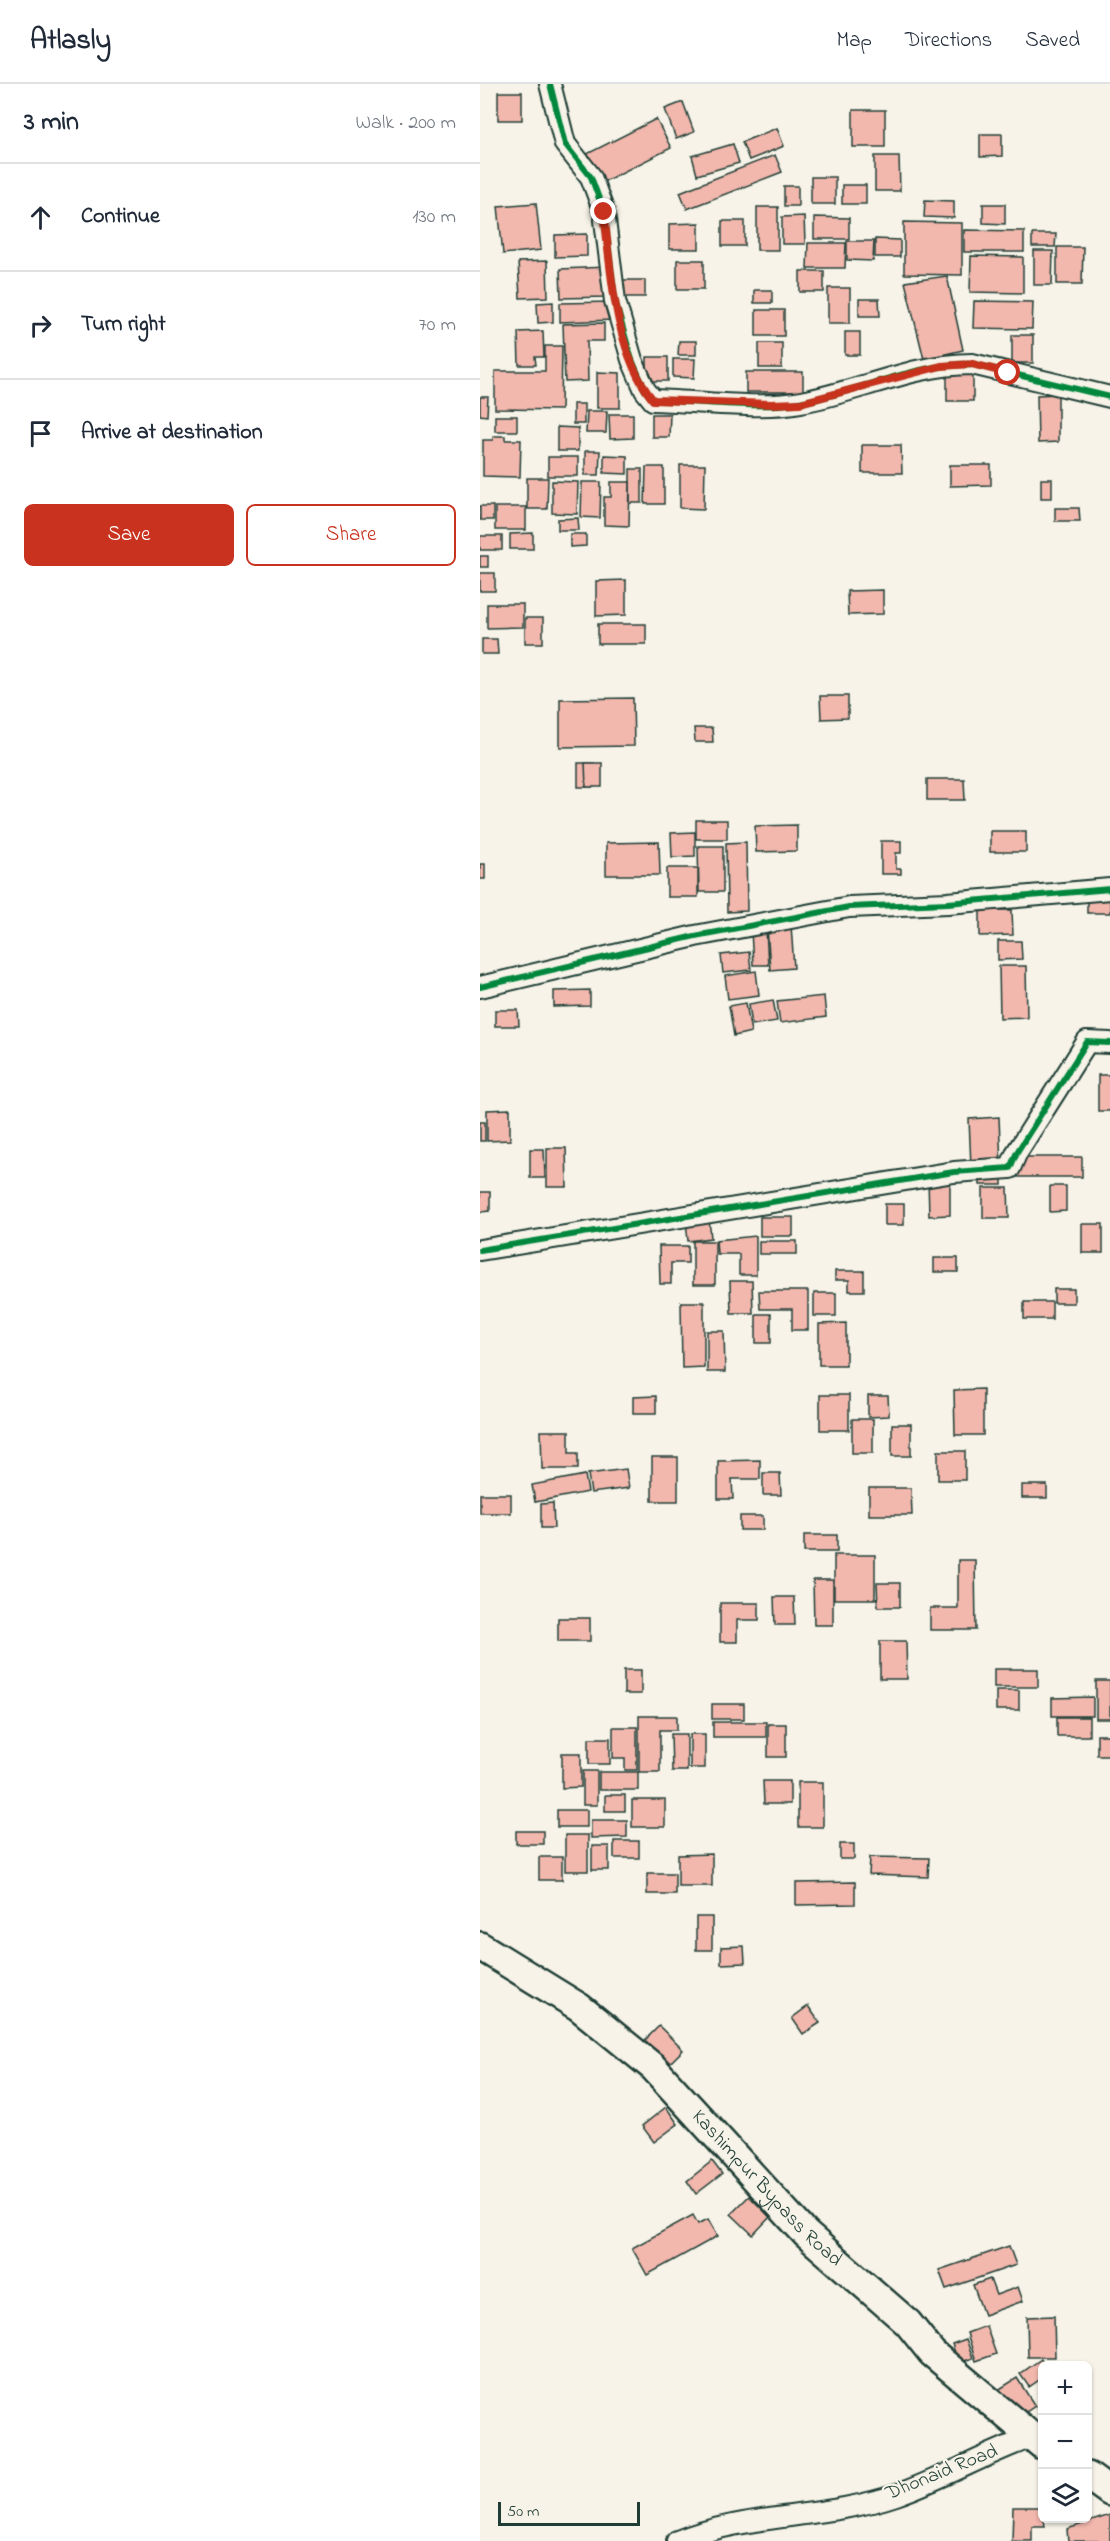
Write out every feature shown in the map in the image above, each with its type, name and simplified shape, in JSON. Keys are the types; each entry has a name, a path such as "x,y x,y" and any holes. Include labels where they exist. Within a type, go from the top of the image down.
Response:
{"main road":[{"name":"Kashimpur Bypass Road","path":"480,1946 579,2007 653,2067 806,2235 908,2323 932,2353 1037,2441"},
{"path":"1092,2479 1110,2492"}],"street":[{"path":"550,84 565,144 591,177 604,212 615,301 632,360 645,390 653,400 800,403 911,373 958,364 972,364 1110,397"},
{"path":"480,987 695,936 849,907 948,903 1110,890"},
{"path":"480,1250 954,1172 1010,1168 1017,1152 1087,1042 1110,1043"},
{"name":"Dhonaid Road","path":"677,2541 703,2531 816,2513 896,2495 996,2450 1037,2441"}],"building":[{"path":"498,92 522,92 522,120 498,120"},
{"path":"683,102 694,132 676,139 665,109"},
{"path":"853,110 885,110 885,147 853,147"},
{"path":"656,119 671,148 601,183 587,154"},
{"path":"777,128 784,146 749,160 742,142"},
{"path":"980,134 1002,134 1002,156 980,157"},
{"path":"733,144 739,163 697,175 692,156"},
{"path":"775,155 782,172 687,209 680,192"},
{"path":"875,156 899,156 900,191 875,191"},
{"path":"811,177 835,177 835,204 811,204"},
{"path":"842,185 866,185 866,204 842,204"},
{"path":"784,186 798,186 798,206 784,206"},
{"path":"925,200 954,201 954,218 924,217"},
{"path":"536,203 541,250 503,254 498,206"},
{"path":"983,204 1005,204 1005,224 983,223"},
{"path":"757,207 778,207 778,250 757,250"},
{"path":"804,216 805,244 782,244 782,217"},
{"path":"814,217 849,218 849,239 814,239"},
{"path":"722,221 745,221 745,246 722,246"},
{"path":"904,222 962,223 962,275 904,274"},
{"path":"699,223 699,249 669,249 669,224"},
{"path":"964,230 1024,231 1024,252 964,252"},
{"path":"587,234 587,256 555,257 555,235"},
{"path":"1032,234 1056,234 1055,247 1032,247"},
{"path":"875,239 900,240 900,257 875,257"},
{"path":"847,241 874,241 873,261 847,260"},
{"path":"808,243 846,243 845,268 807,268"},
{"path":"1057,247 1083,247 1082,284 1057,284"},
{"path":"1034,251 1053,251 1052,285 1034,285"},
{"path":"971,256 1023,257 1023,293 970,292"},
{"path":"677,260 704,260 704,289 677,289"},
{"path":"547,261 548,297 520,298 518,262"},
{"path":"607,267 607,297 561,298 560,269"},
{"path":"800,271 824,271 824,292 800,292"},
{"path":"947,276 963,350 924,359 905,282"},
{"path":"623,280 645,280 645,297 623,297"},
{"path":"828,288 850,288 850,323 828,323"},
{"path":"754,290 772,290 772,303 754,303"},
{"path":"859,299 879,299 880,316 859,316"},
{"path":"974,301 1033,302 1032,329 973,328"},
{"path":"553,302 553,322 538,323 537,303"},
{"path":"613,302 613,320 560,322 560,303"},
{"path":"756,310 784,310 784,336 756,336"},
{"path":"604,323 604,341 587,341 588,381 565,382 563,324"},
{"path":"543,331 544,357 535,357 536,365 519,365 518,332"},
{"path":"845,332 860,332 860,355 845,355"},
{"path":"1012,335 1033,335 1033,363 1012,363"},
{"path":"679,341 696,341 696,355 678,355"},
{"path":"759,343 782,343 782,368 759,368"},
{"path":"545,346 562,346 561,410 495,409 495,371 545,371"},
{"path":"647,357 668,357 668,381 647,381"},
{"path":"673,359 695,359 694,378 673,377"},
{"path":"597,372 620,373 620,408 597,408"},
{"path":"746,372 803,372 803,392 746,392"},
{"path":"947,373 973,373 973,401 947,401"},
{"path":"1058,394 1058,442 1038,443 1037,395"},
{"path":"480,397 488,397 487,416 480,415"},
{"path":"573,404 584,404 584,424 573,424"},
{"path":"587,411 607,411 606,433 586,433"},
{"path":"609,414 633,414 633,438 610,439"},
{"path":"652,414 670,414 669,437 652,437"},
{"path":"495,416 517,416 517,431 495,431"},
{"path":"557,427 578,428 578,451 557,451"},
{"path":"493,436 505,436 505,440 521,440 520,477 483,476 483,440 493,440"},
{"path":"862,445 901,445 902,473 862,473"},
{"path":"585,451 600,451 599,475 585,475"},
{"path":"604,455 627,456 627,474 604,473"},
{"path":"548,457 578,457 578,476 548,476"},
{"path":"680,465 705,465 704,509 680,508"},
{"path":"950,465 991,465 991,485 950,486"},
{"path":"646,467 664,467 664,504 645,504"},
{"path":"630,469 642,469 642,503 630,503"},
{"path":"527,478 548,478 547,509 527,509"},
{"path":"1041,479 1052,479 1052,498 1041,498"},
{"path":"552,481 578,482 577,514 552,513"},
{"path":"582,482 601,482 600,518 581,517"},
{"path":"611,482 630,482 629,526 604,525 604,497 611,497"},
{"path":"480,506 493,506 493,520 480,520"},
{"path":"495,507 526,507 526,530 495,530"},
{"path":"1055,508 1079,508 1080,521 1055,521"},
{"path":"578,518 579,530 558,530 558,519"},
{"path":"533,533 533,549 510,549 510,534"},
{"path":"570,534 586,534 586,546 570,547"},
{"path":"480,536 502,536 502,550 480,550"},
{"path":"480,556 488,556 488,567 480,567"},
{"path":"480,573 495,573 495,591 480,591"},
{"path":"626,580 626,615 596,616 596,581"},
{"path":"883,590 883,614 848,615 847,591"},
{"path":"487,604 523,604 523,627 487,628"},
{"path":"525,618 543,618 543,643 525,643"},
{"path":"598,624 646,624 646,644 598,644"},
{"path":"482,639 497,639 498,654 482,654"},
{"path":"820,696 848,696 848,718 821,719"},
{"path":"633,698 634,746 560,747 560,699"},
{"path":"694,728 712,728 713,742 695,742"},
{"path":"578,763 594,763 594,787 578,787"},
{"path":"585,763 602,763 602,787 586,787"},
{"path":"927,779 964,779 965,800 927,800"},
{"path":"696,820 727,820 727,839 696,839"},
{"path":"797,825 797,851 756,852 755,826"},
{"path":"990,831 1026,831 1026,852 990,852"},
{"path":"695,832 695,856 672,857 671,833"},
{"path":"881,841 901,841 901,853 896,853 896,869 901,869 901,874 881,874"},
{"path":"659,842 660,875 606,875 606,843"},
{"path":"746,842 747,911 727,912 726,843"},
{"path":"698,846 723,846 723,892 699,892"},
{"path":"480,864 485,864 485,879 480,879"},
{"path":"667,868 698,868 698,897 667,897"},
{"path":"1087,896 1110,896 1110,913 1087,913"},
{"path":"980,910 1012,910 1013,935 980,936"},
{"path":"791,925 794,968 770,970 767,927"},
{"path":"766,930 768,965 753,965 751,931"},
{"path":"998,941 1021,941 1022,959 998,960"},
{"path":"749,952 751,970 723,973 721,955"},
{"path":"999,966 1026,966 1027,1017 1000,1018"},
{"path":"756,971 759,995 728,999 725,976"},
{"path":"590,990 590,1006 554,1007 554,991"},
{"path":"824,996 826,1017 780,1023 777,1001"},
{"path":"773,1000 777,1021 752,1025 749,1004"},
{"path":"746,1003 751,1032 734,1036 729,1006"},
{"path":"495,1010 518,1010 519,1026 495,1026"},
{"path":"1098,1075 1110,1075 1110,1111 1098,1111"},
{"path":"510,1109 510,1140 487,1141 487,1110"},
{"path":"999,1117 1001,1166 971,1167 969,1119"},
{"path":"480,1122 485,1122 485,1141 480,1141"},
{"path":"547,1148 566,1148 567,1187 547,1187"},
{"path":"530,1149 544,1149 545,1178 530,1178"},
{"path":"1018,1157 1082,1157 1082,1177 1018,1177"},
{"path":"980,1174 1002,1174 1002,1185 980,1185"},
{"path":"928,1179 950,1179 950,1215 929,1216"},
{"path":"1050,1186 1066,1186 1066,1211 1050,1212"},
{"path":"983,1188 1008,1188 1009,1218 983,1218"},
{"path":"480,1192 490,1192 490,1211 480,1212"},
{"path":"885,1204 904,1204 904,1225 885,1225"},
{"path":"760,1217 793,1217 793,1236 760,1236"},
{"path":"709,1219 711,1238 688,1241 686,1222"},
{"path":"1082,1224 1103,1224 1103,1253 1082,1253"},
{"path":"756,1236 756,1275 739,1275 739,1254 717,1254 716,1240"},
{"path":"693,1241 715,1241 715,1285 693,1285"},
{"path":"759,1241 797,1241 797,1254 759,1254"},
{"path":"659,1246 688,1246 688,1263 671,1263 671,1284 660,1284"},
{"path":"934,1258 958,1258 958,1272 934,1272"},
{"path":"835,1271 864,1271 864,1291 849,1291 849,1280 835,1280"},
{"path":"730,1281 752,1281 753,1313 731,1313"},
{"path":"1054,1289 1074,1289 1074,1303 1054,1303"},
{"path":"759,1291 808,1291 808,1330 792,1330 792,1309 760,1309"},
{"path":"814,1293 836,1293 836,1316 814,1316"},
{"path":"681,1302 704,1302 704,1367 682,1368"},
{"path":"1024,1302 1052,1302 1052,1319 1024,1319"},
{"path":"756,1314 771,1314 771,1343 756,1343"},
{"path":"846,1323 846,1365 819,1365 819,1324"},
{"path":"707,1331 724,1331 725,1372 707,1372"},
{"path":"983,1389 983,1435 955,1435 954,1390"},
{"path":"820,1395 849,1395 849,1430 820,1430"},
{"path":"656,1396 656,1413 633,1413 633,1397"},
{"path":"868,1396 888,1396 889,1416 868,1417"},
{"path":"852,1419 873,1419 873,1453 852,1453"},
{"path":"892,1424 911,1424 911,1456 892,1456"},
{"path":"541,1431 569,1431 569,1453 578,1453 578,1469 542,1469"},
{"path":"938,1451 965,1451 965,1480 938,1480"},
{"path":"652,1457 678,1457 678,1501 652,1501"},
{"path":"760,1460 760,1479 732,1479 733,1499 718,1499 718,1461"},
{"path":"626,1469 629,1488 591,1493 588,1474"},
{"path":"763,1473 780,1473 781,1495 763,1495"},
{"path":"585,1475 588,1492 535,1502 532,1485"},
{"path":"1022,1485 1047,1485 1047,1498 1022,1498"},
{"path":"869,1488 911,1488 912,1515 869,1515"},
{"path":"480,1494 511,1494 511,1513 480,1513"},
{"path":"553,1503 554,1528 541,1528 541,1504"},
{"path":"740,1516 763,1516 763,1530 740,1530"},
{"path":"804,1535 837,1535 837,1552 804,1552"},
{"path":"834,1555 875,1555 875,1599 834,1599"},
{"path":"958,1560 975,1560 976,1630 930,1630 930,1608 958,1608"},
{"path":"813,1580 833,1580 833,1625 814,1625"},
{"path":"877,1583 900,1583 900,1607 878,1607"},
{"path":"774,1597 794,1597 795,1625 775,1625"},
{"path":"720,1603 759,1603 759,1620 737,1620 737,1642 720,1642"},
{"path":"558,1618 590,1618 590,1641 558,1641"},
{"path":"880,1641 906,1641 907,1679 880,1679"},
{"path":"994,1669 1038,1669 1038,1687 994,1687"},
{"path":"624,1670 641,1670 641,1694 624,1694"},
{"path":"1096,1681 1110,1681 1110,1719 1096,1719"},
{"path":"996,1690 1019,1690 1019,1710 996,1710"},
{"path":"1093,1697 1093,1716 1052,1716 1052,1698"},
{"path":"712,1704 744,1704 744,1719 712,1719"},
{"path":"639,1716 677,1716 677,1730 660,1730 660,1772 639,1772"},
{"path":"1057,1717 1089,1717 1089,1736 1057,1736"},
{"path":"713,1722 766,1722 766,1737 713,1737"},
{"path":"768,1724 786,1724 786,1757 768,1757"},
{"path":"613,1727 637,1727 637,1770 625,1770 625,1758 613,1758"},
{"path":"671,1734 687,1734 687,1771 672,1771"},
{"path":"690,1734 705,1734 705,1768 690,1768"},
{"path":"1097,1735 1110,1735 1110,1755 1097,1755"},
{"path":"589,1738 610,1738 610,1764 589,1764"},
{"path":"562,1753 581,1753 581,1787 562,1788"},
{"path":"583,1771 597,1771 597,1805 583,1805"},
{"path":"599,1772 638,1772 638,1790 599,1790"},
{"path":"763,1781 790,1781 790,1804 764,1804"},
{"path":"798,1782 823,1782 823,1827 798,1827"},
{"path":"605,1795 625,1795 625,1811 605,1811"},
{"path":"632,1800 665,1800 665,1827 632,1827"},
{"path":"557,1810 587,1810 587,1827 557,1827"},
{"path":"591,1820 627,1820 627,1837 591,1838"},
{"path":"516,1831 543,1831 543,1844 516,1844"},
{"path":"565,1835 588,1835 588,1871 565,1871"},
{"path":"614,1841 639,1841 639,1858 614,1858"},
{"path":"840,1844 854,1844 854,1859 840,1859"},
{"path":"592,1846 609,1846 609,1870 592,1870"},
{"path":"712,1854 712,1886 678,1886 678,1855"},
{"path":"539,1857 562,1857 562,1880 539,1880"},
{"path":"870,1857 929,1858 928,1877 869,1875"},
{"path":"647,1873 675,1873 675,1894 647,1894"},
{"path":"855,1882 855,1904 796,1905 796,1883"},
{"path":"696,1917 712,1917 712,1950 696,1950"},
{"path":"744,1946 745,1963 721,1964 721,1947"},
{"path":"808,2006 820,2023 803,2034 792,2018"},
{"path":"659,2026 683,2050 669,2064 645,2040"},
{"path":"666,2107 678,2124 654,2142 642,2126"},
{"path":"712,2161 722,2174 696,2194 687,2181"},
{"path":"749,2196 770,2217 753,2235 731,2214"},
{"path":"693,2215 698,2224 708,2219 718,2236 647,2275 632,2248"},
{"path":"1009,2246 1016,2265 946,2289 939,2270"},
{"path":"990,2279 996,2295 1018,2287 1023,2301 984,2315 973,2285"},
{"path":"1054,2316 1055,2357 1028,2357 1027,2317"},
{"path":"986,2326 996,2354 976,2361 967,2333"},
{"path":"966,2339 973,2358 959,2363 952,2344"},
{"path":"1038,2361 1038,2381 1029,2387 1020,2374"},
{"path":"1017,2378 1035,2406 1017,2418 998,2390"},
{"path":"1013,2507 1038,2507 1038,2523 1045,2523 1045,2526 1032,2526 1032,2541 1012,2541"},
{"path":"1110,2515 1110,2541 1068,2541 1067,2529 1092,2523 1092,2521"}],"cycle path":[{"path":"550,84 565,144 591,177 604,212 615,301 632,360 645,390 653,400 748,405 785,404 822,397 907,373 950,365 972,364 1110,397"},
{"path":"480,987 695,936 849,907 948,903 1110,889"},
{"path":"480,1250 954,1172 1010,1168 1017,1152 1087,1042 1110,1043"}],"route":[{"path":"604,212 615,301 632,360 645,390 653,400 800,403 941,366 972,364 1008,373"}]}
